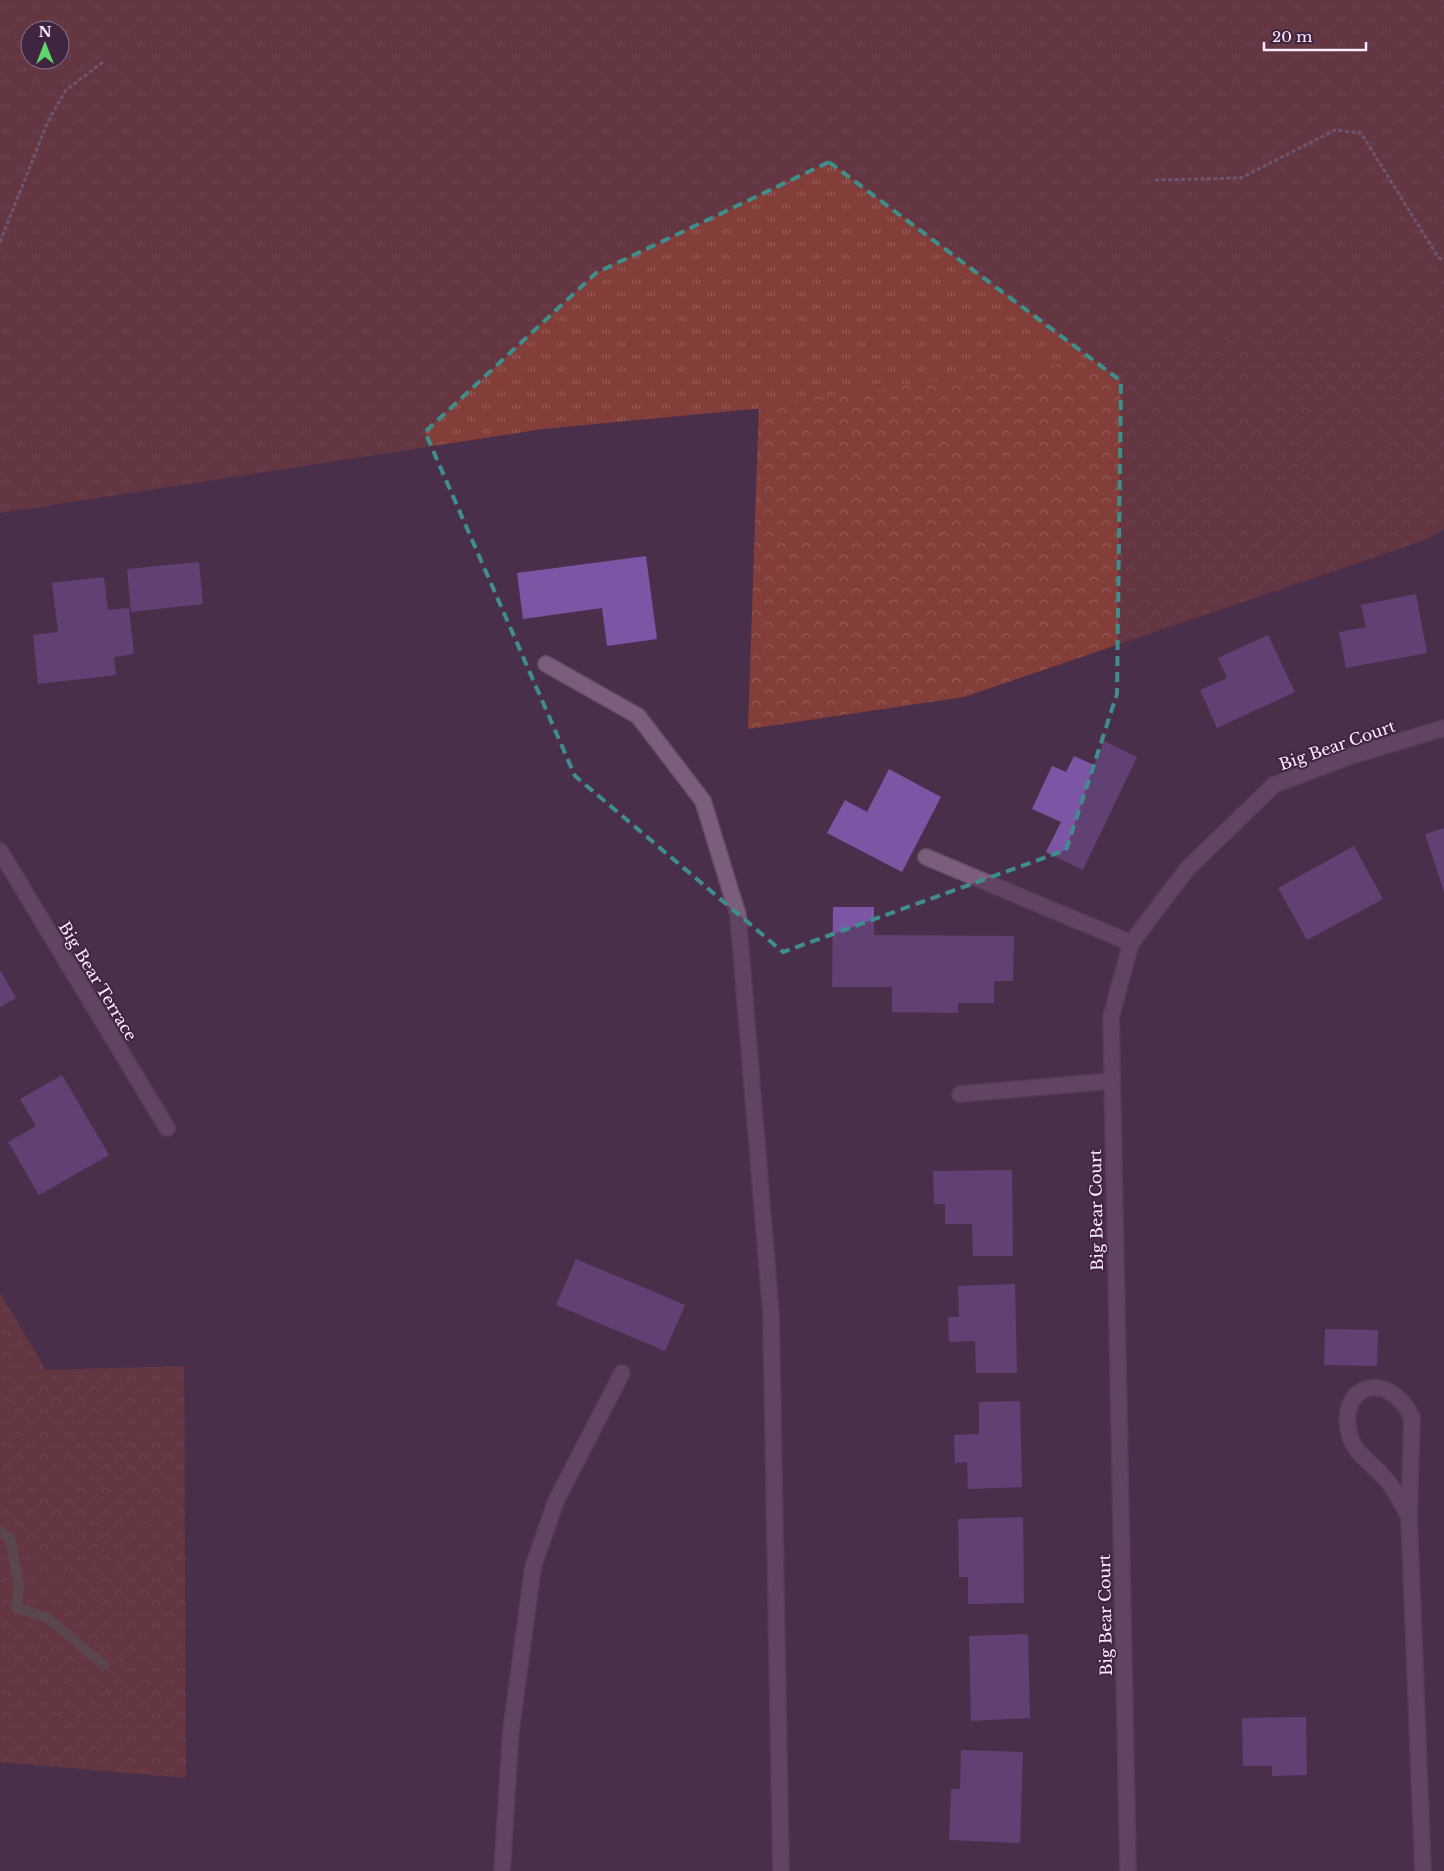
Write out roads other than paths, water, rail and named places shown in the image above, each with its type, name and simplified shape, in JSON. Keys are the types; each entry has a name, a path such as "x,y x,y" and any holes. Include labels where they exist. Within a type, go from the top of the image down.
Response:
{"street":[{"path":"546,664 638,716 703,801 738,915 771,1314 781,1871"},
{"name":"Big Bear Court","path":"1128,1871 1111,1018 1131,943 1188,868 1274,785 1348,757 1444,728"},
{"name":"Big Bear Terrace","path":"0,851 167,1128"},
{"path":"926,857 1131,943"},
{"path":"960,1094 1111,1081"},
{"path":"502,1871 511,1730 533,1567 556,1501 622,1373"},
{"path":"1409,1517 1397,1493 1361,1455 1349,1435 1347,1418 1352,1402 1360,1392 1367,1388 1377,1386 1388,1390 1405,1405 1412,1417 1409,1517 1424,1871"}],"waterway":[{"path":"0,1531 10,1538 19,1586 16,1608 48,1618 104,1665"}]}
